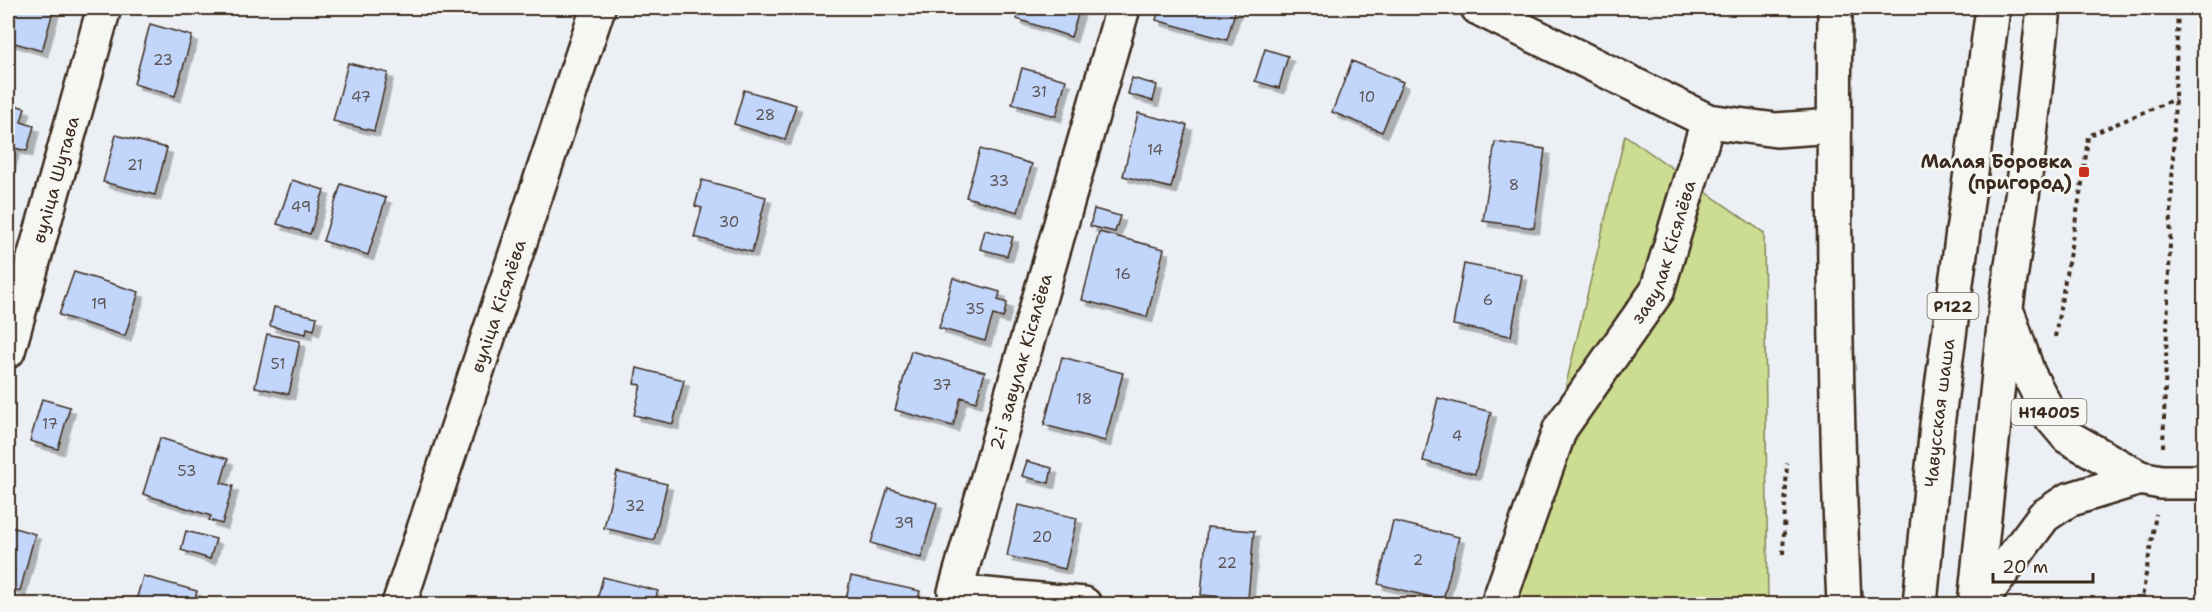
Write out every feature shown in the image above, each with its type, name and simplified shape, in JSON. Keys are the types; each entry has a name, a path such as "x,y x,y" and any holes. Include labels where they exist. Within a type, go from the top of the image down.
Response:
{"street":[{"name":"вуліца Шутава","path":"8,351 104,8"},
{"name":"вуліца Кісялёва","path":"399,604 598,8"},
{"name":"2-і завулак Кісялёва","path":"1084,604 955,592 1124,8"},
{"path":"1478,8 1708,121 1776,130 1834,126"},
{"path":"1835,8 1834,126 1839,505 1844,604"},
{"name":"Чавусская шаша","path":"1920,604 1937,425 1994,8"},
{"name":"Р122","path":"1977,604 2006,307 2028,154 2044,8"},
{"name":"завулак Кісялёва","path":"1498,604 1560,429 1657,291 1708,121"},
{"name":"Н14005","path":"2006,307 2028,373 2051,417 2068,437 2151,480"},
{"name":"Н14005","path":"1977,604 2044,516 2068,500 2151,480 2205,482"}],"path":[{"path":"2141,604 2175,99 2178,8"},
{"path":"2055,337 2084,172 2088,136 2175,99"},
{"path":"1783,554 1787,463"}],"green space":[{"path":"1625,135 1764,233 1768,604 1514,604"}],"building":[{"path":"8,8 54,8 42,51 8,41"},
{"path":"1021,8 1080,8 1071,37 1017,19"},
{"path":"1159,8 1236,8 1227,40 1156,20"},
{"path":"150,24 192,36 175,96 134,84"},
{"path":"1265,49 1288,56 1279,88 1255,81"},
{"path":"1352,61 1403,82 1382,132 1332,112"},
{"path":"348,63 388,73 374,131 333,121"},
{"path":"1022,68 1066,80 1056,116 1012,104"},
{"path":"1132,78 1157,85 1153,101 1128,94"},
{"path":"744,90 796,105 785,140 734,124"},
{"path":"8,103 25,108 21,122 34,126 27,151 14,148 8,171"},
{"path":"1138,113 1187,125 1171,188 1123,176"},
{"path":"116,135 167,148 155,195 103,182"},
{"path":"1495,142 1545,149 1534,228 1483,221"},
{"path":"980,149 1032,164 1018,212 966,197"},
{"path":"292,180 324,190 310,234 277,224"},
{"path":"702,180 766,197 752,252 694,237 702,208 695,206"},
{"path":"341,184 386,198 368,255 323,241"},
{"path":"1094,209 1120,216 1115,232 1090,226"},
{"path":"985,230 1013,237 1007,256 980,249"},
{"path":"1099,232 1164,249 1147,317 1082,300"},
{"path":"1464,264 1522,275 1511,336 1453,325"},
{"path":"74,272 139,292 125,336 59,315"},
{"path":"953,278 1000,292 998,300 1007,303 1003,318 993,315 985,341 939,328"},
{"path":"274,307 317,317 314,330 307,328 306,334 270,326"},
{"path":"267,334 300,341 289,394 255,387"},
{"path":"911,351 985,372 976,402 961,397 953,426 895,410"},
{"path":"1062,357 1123,373 1105,441 1044,425"},
{"path":"637,368 684,380 673,424 634,415 641,385 634,384"},
{"path":"1438,398 1491,412 1475,474 1423,461"},
{"path":"42,399 70,407 58,449 30,441"},
{"path":"160,438 228,459 221,483 233,486 222,524 209,520 211,516 143,494"},
{"path":"1027,461 1052,468 1049,483 1022,476"},
{"path":"617,472 667,484 654,540 604,528"},
{"path":"888,488 937,503 921,558 871,543"},
{"path":"1018,505 1077,518 1065,569 1007,556"},
{"path":"1393,521 1459,537 1443,600 1378,584"},
{"path":"8,526 35,534 20,591 8,587"},
{"path":"1207,527 1254,531 1248,599 1201,595"},
{"path":"186,531 216,539 210,559 181,550"},
{"path":"143,576 197,591 194,604 135,604"},
{"path":"851,576 920,591 917,604 845,604"},
{"path":"603,577 658,591 654,604 596,604"}],"place":[{"name":"Малая Боровка (пригород)","path":"2084,172"}]}
